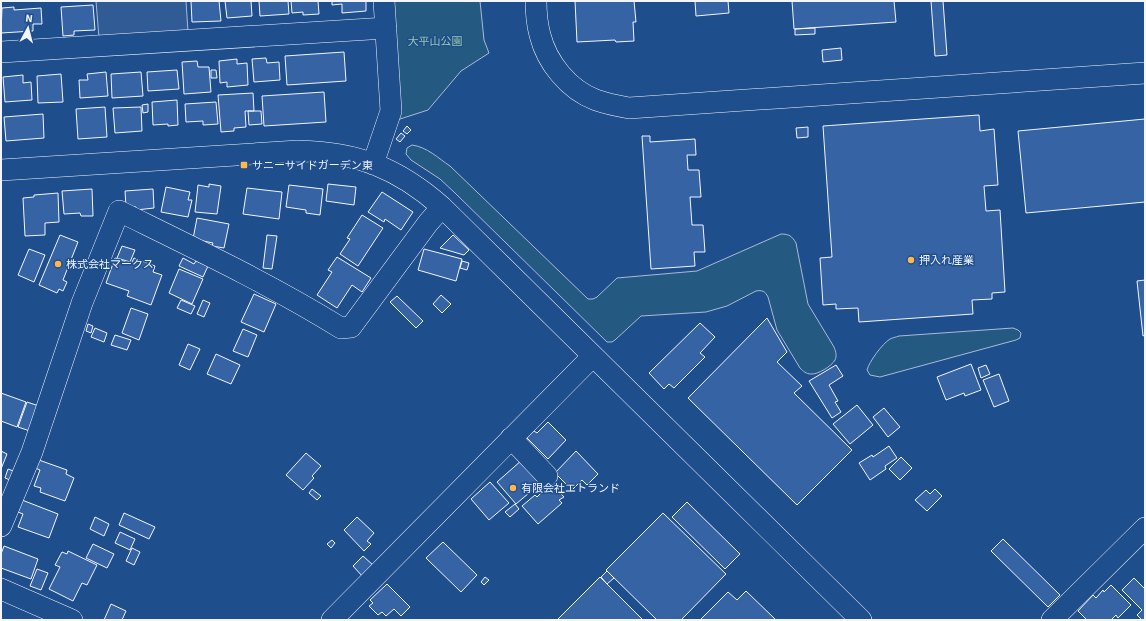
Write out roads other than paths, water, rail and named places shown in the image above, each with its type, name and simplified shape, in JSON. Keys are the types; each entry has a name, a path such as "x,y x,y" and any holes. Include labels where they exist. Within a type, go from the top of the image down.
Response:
{"street":[{"path":"373,164 391,111 384,1"},
{"path":"536,1 540,35 554,66 570,84 595,100 629,108 1145,73"},
{"path":"1,52 386,28"},
{"path":"1,170 298,151 338,154 357,158 394,173 427,194 442,208 861,620"},
{"path":"1,526 32,452 82,303 119,211 300,303 341,328 351,327 428,223 442,208"},
{"path":"332,620 593,356"},
{"path":"511,438 547,476"},
{"path":"1052,620 1145,528"},
{"path":"1,589 72,620"}],"place":[{"name":"サニーサイドガーデン東","path":"244,165"},
{"name":"押入れ産業","path":"911,260"},
{"name":"株式会社マークス","path":"58,264"},
{"name":"有限会社エトランド","path":"513,488"}],"park label":[{"name":"大平山公園","path":"435,41"}]}
